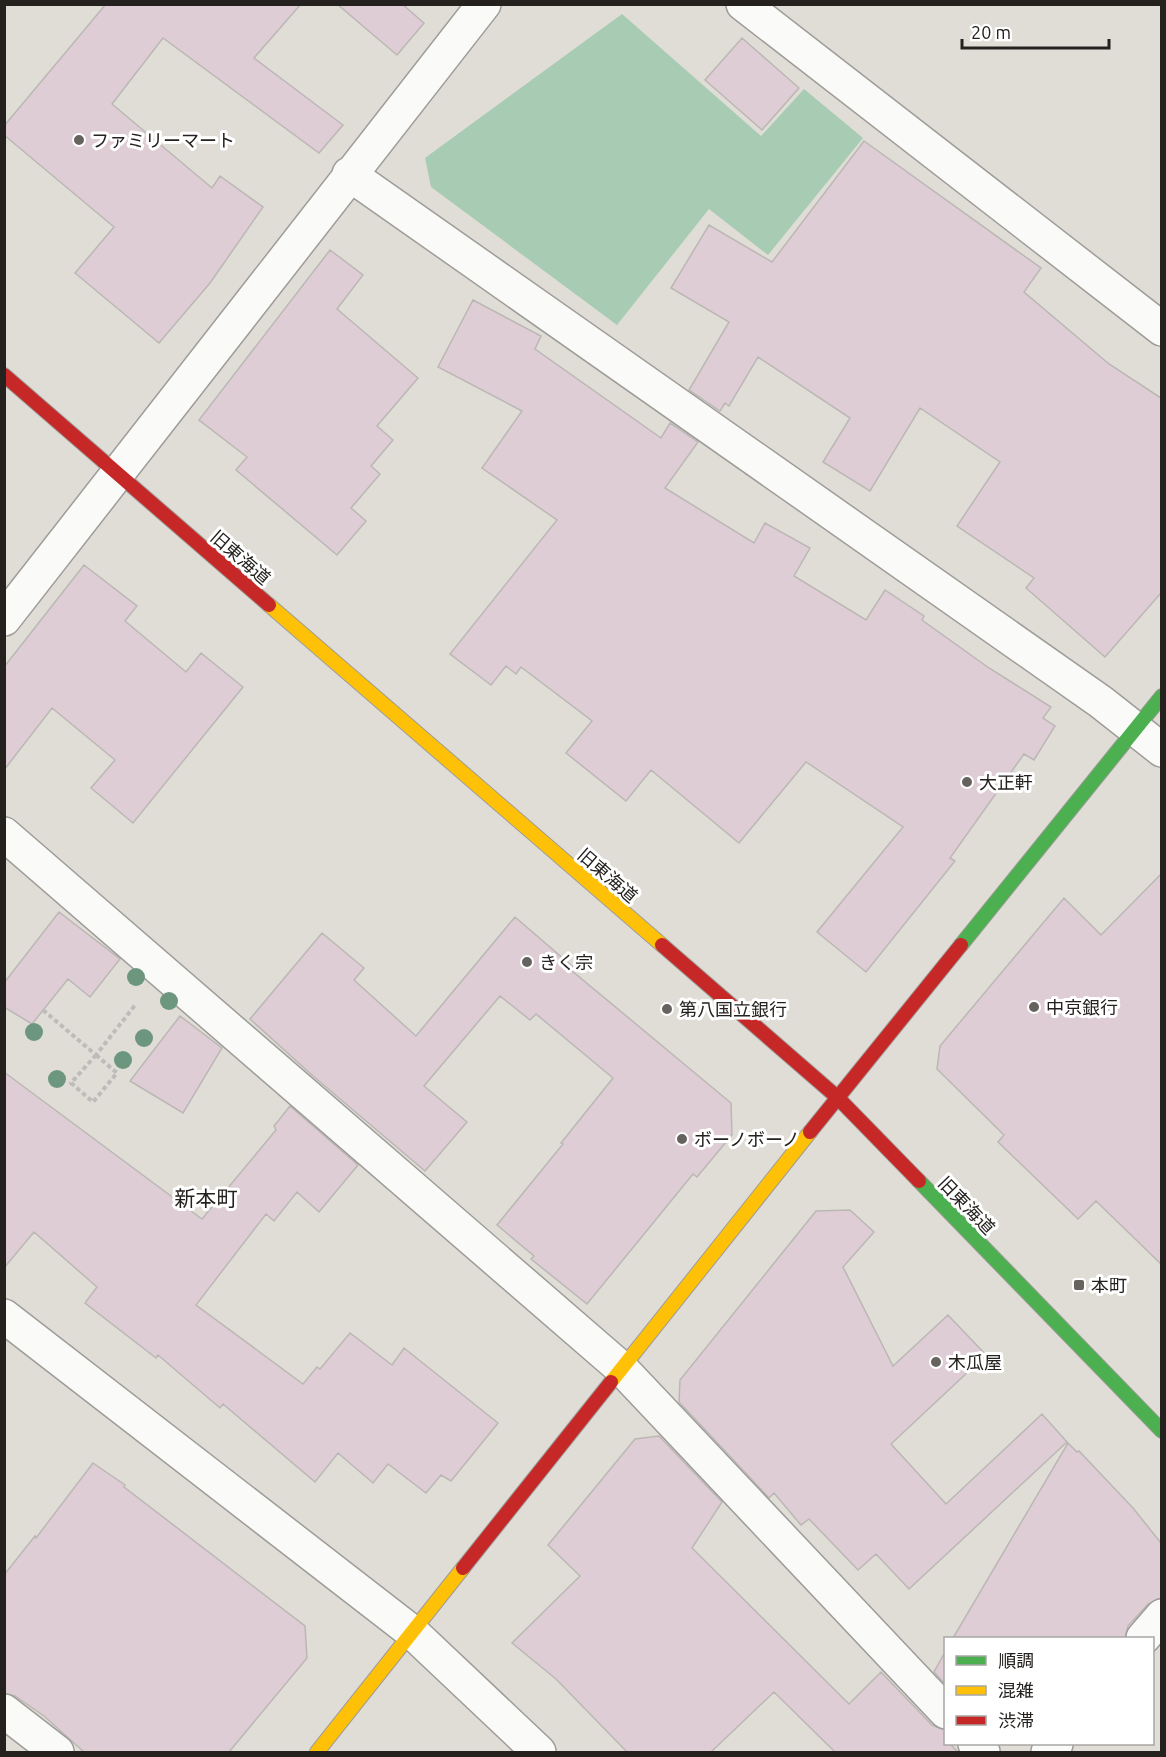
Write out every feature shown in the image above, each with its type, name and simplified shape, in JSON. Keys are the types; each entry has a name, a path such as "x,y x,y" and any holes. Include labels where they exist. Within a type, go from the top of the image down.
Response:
{"street":[{"path":"4,619 349,174 484,4"},
{"path":"743,4 1161,329"},
{"path":"349,174 1136,728 1161,750"},
{"name":"旧東海道","path":"4,375 837,1097 1161,1431"},
{"path":"317,1752 837,1097 1161,696"},
{"path":"4,834 621,1368 944,1712"},
{"path":"4,1316 412,1632 539,1752"},
{"path":"1144,1637 1161,1616"},
{"path":"4,1711 57,1752"}],"path":[{"path":"43,1010 96,1055 117,1073 93,1102 71,1083 96,1055 163,971"}],"green space":[{"path":"622,14 761,136 804,89 863,138 768,255 709,209 617,325 431,187 425,158"}],"building":[{"path":"106,4 301,4 254,58 343,125 319,153 163,38 112,104 212,188 220,176 263,207 210,283 159,343 75,273 114,227 4,135 4,126"},
{"path":"337,4 402,4 424,23 397,55"},
{"path":"742,38 799,88 762,130 705,80"},
{"path":"864,141 1041,268 1024,292 1109,364 1161,398 1161,593 1105,657 1026,588 1034,578 957,526 1000,462 920,408 870,491 823,462 850,418 758,357 729,406 725,403 720,411 689,390 729,322 671,288 709,225 772,262"},
{"path":"330,250 363,275 337,309 418,378 377,426 393,440 371,466 380,474 351,508 366,521 337,555 236,470 247,457 199,420"},
{"path":"473,300 541,336 535,349 661,438 670,423 698,442 665,488 754,543 765,523 810,548 794,576 866,620 885,590 924,616 922,620 989,668 1051,707 1043,718 1055,726 1034,760 1024,754 950,858 955,861 866,972 817,932 903,827 806,762 739,843 651,770 626,801 566,753 592,721 521,667 516,674 506,666 491,685 450,654 557,520 482,468 522,411 438,367"},
{"path":"84,565 137,606 125,621 186,672 201,653 243,687 133,823 91,788 115,760 52,708 4,770 4,667"},
{"path":"1161,874 1161,1264 1096,1201 1078,1219 998,1142 1004,1135 937,1069 940,1046 1064,898 1101,935"},
{"path":"59,912 120,959 90,997 68,979 32,1024 4,1007 4,983"},
{"path":"515,917 573,967 571,970 731,1103 732,1135 697,1177 693,1174 587,1304 531,1259 534,1256 497,1225 613,1078 536,1014 530,1020 500,996 424,1086 467,1122 425,1171 250,1019 322,933 364,968 354,980 416,1036"},
{"path":"180,1016 222,1048 183,1113 130,1081"},
{"path":"4,1072 202,1219 276,1130 274,1126 290,1106 358,1165 319,1212 297,1192 274,1221 266,1214 196,1305 303,1384 317,1367 320,1369 350,1333 392,1365 404,1348 498,1423 451,1481 441,1475 426,1493 388,1464 373,1483 338,1453 315,1482 223,1404 220,1408 158,1355 156,1358 85,1303 97,1287 34,1232 4,1268"},
{"path":"850,1210 874,1232 843,1267 893,1366 948,1315 986,1355 891,1444 946,1504 1042,1414 1067,1442 909,1589 876,1554 858,1570 809,1519 801,1525 774,1493 769,1498 679,1402 680,1380 816,1211"},
{"path":"659,1436 722,1502 692,1548 849,1704 881,1672 932,1725 944,1730 944,1745 951,1745 958,1752 835,1752 774,1692 711,1752 627,1752 556,1679 512,1643 580,1576 548,1545 635,1439"},
{"path":"1068,1443 1077,1452 1079,1451 1133,1508 1161,1543 1161,1598 1148,1604 1128,1626 1125,1637 954,1637"},
{"path":"93,1463 125,1485 124,1487 305,1626 307,1658 229,1752 84,1752 44,1716 15,1696 4,1693 4,1575 35,1536 36,1538"},
{"path":"944,1654 944,1683 934,1672"}],"traffic: fast":[{"path":"961,945 1162,696"},
{"path":"919,1181 1162,1431"}],"traffic: slow":[{"path":"269,605 662,945"},
{"path":"611,1382 810,1132"},
{"path":"317,1752 463,1568"}],"traffic: jam":[{"path":"4,375 269,605"},
{"path":"662,945 837,1097 919,1181"},
{"path":"810,1132 961,945"},
{"path":"463,1568 611,1382"}],"place":[{"name":"ファミリーマート","path":"79,140"},
{"name":"大正軒","path":"967,782"},
{"name":"きく宗","path":"527,962"},
{"name":"中京銀行","path":"1034,1007"},
{"name":"第八国立銀行","path":"667,1009"},
{"name":"ボーノボーノ","path":"682,1139"},
{"name":"本町","path":"1079,1285"},
{"name":"木瓜屋","path":"936,1362"}],"district":[{"name":"新本町","path":"206,1198"}]}
